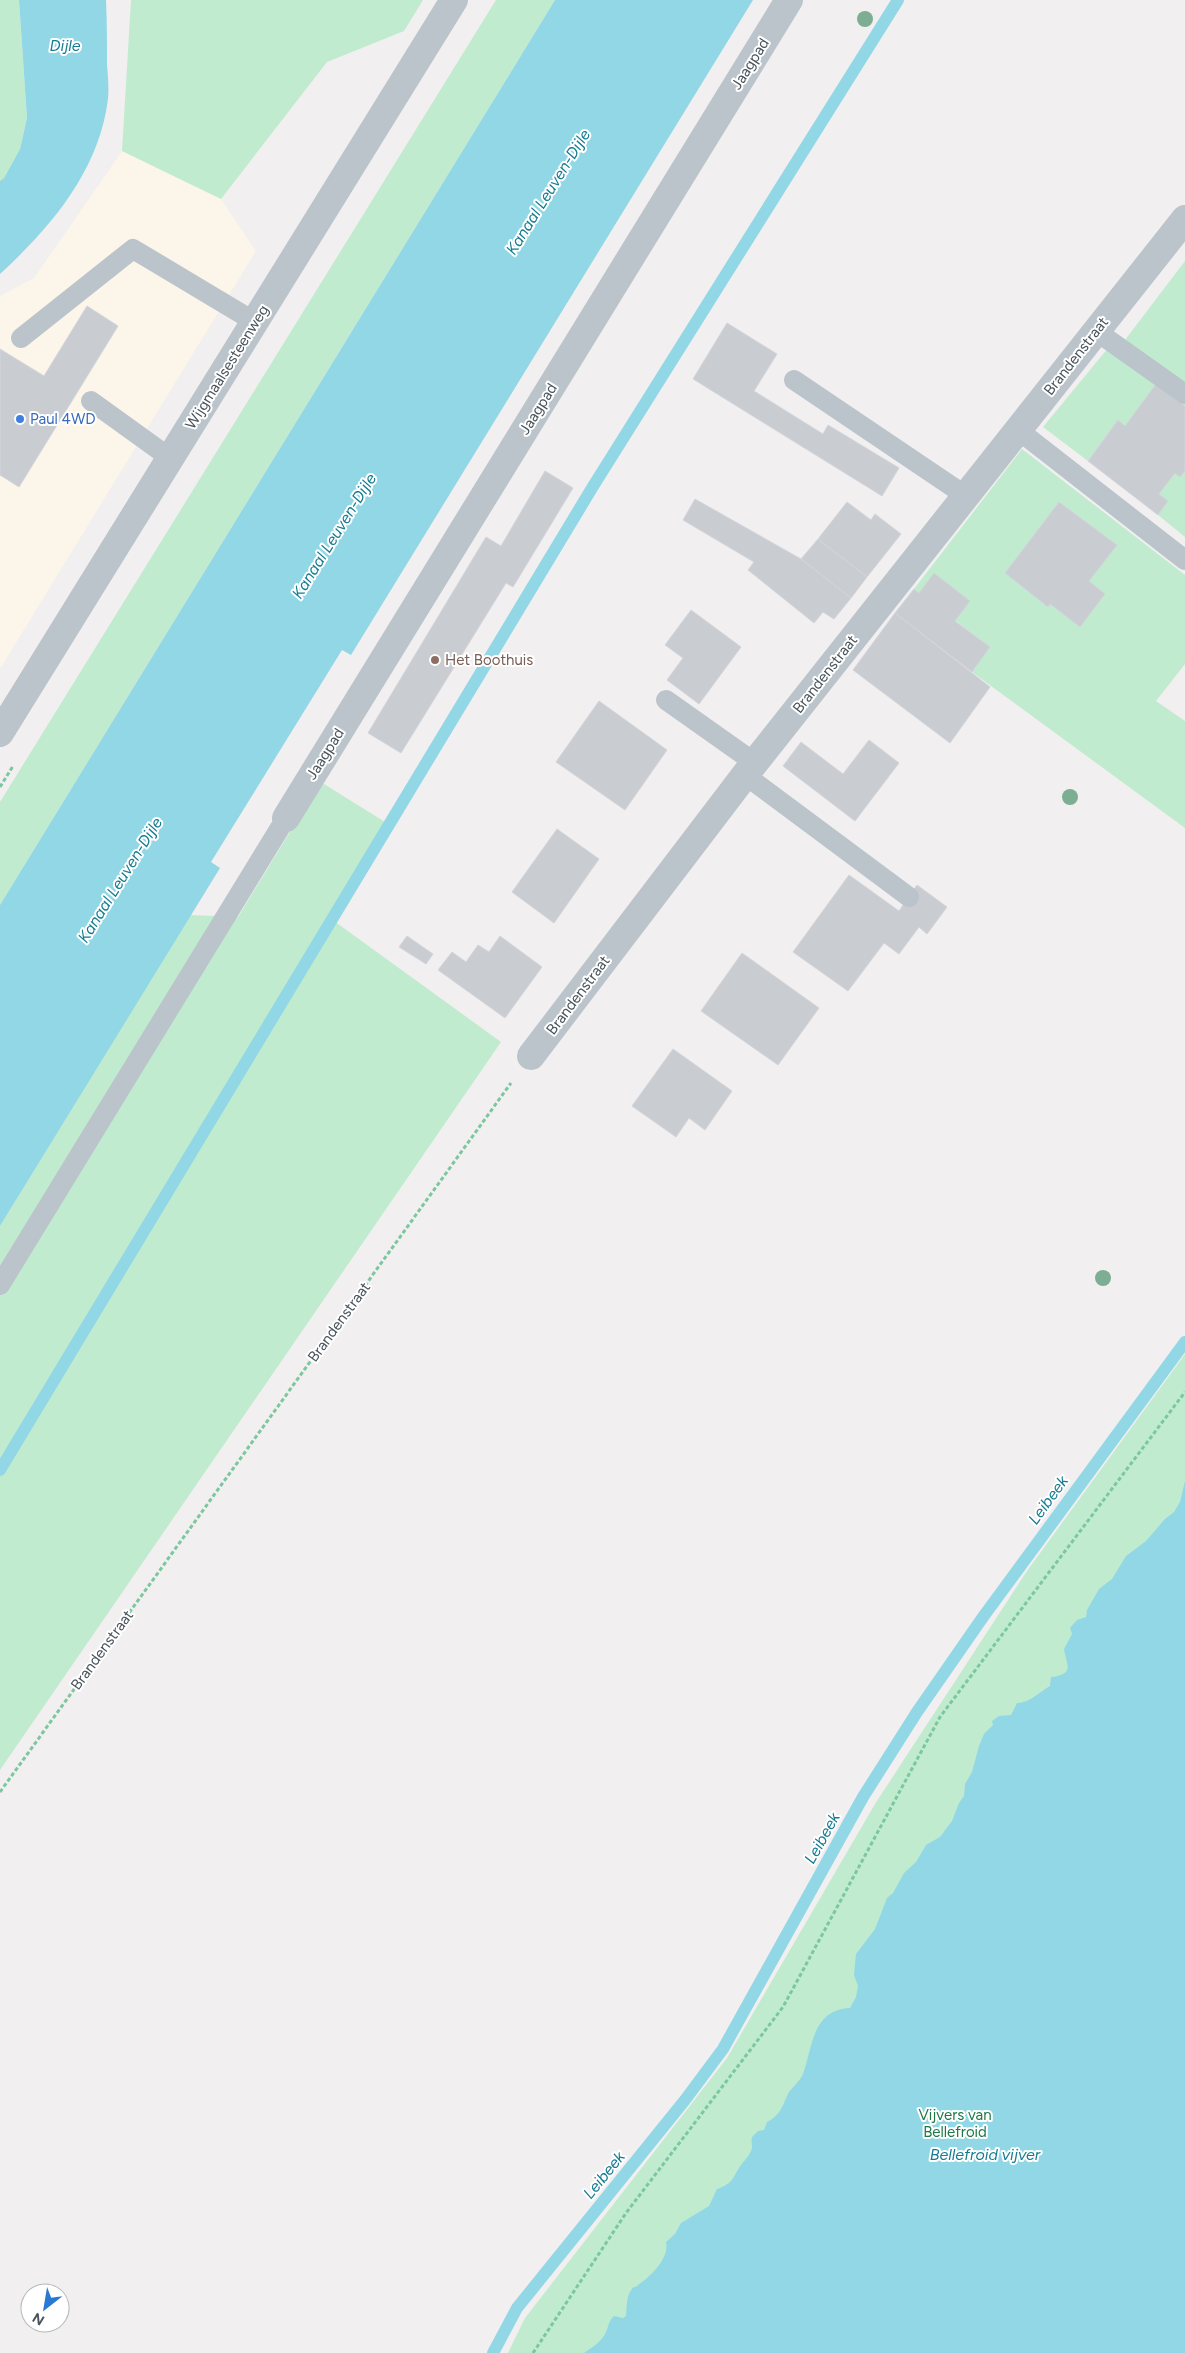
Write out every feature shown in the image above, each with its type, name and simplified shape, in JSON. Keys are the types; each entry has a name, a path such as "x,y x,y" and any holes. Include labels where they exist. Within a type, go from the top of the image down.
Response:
{"street":[{"name":"Wijgmaalsesteenweg","path":"0,733 454,0"},
{"name":"Jaagpad","path":"286,818 790,0"},
{"name":"Brandenstraat","path":"531,1056 750,769 1185,220"}],"lane":[{"path":"21,338 133,249 255,322"},
{"path":"1096,332 1185,394"},
{"path":"794,380 966,496"},
{"path":"91,401 170,458"},
{"path":"1018,430 1185,560"},
{"path":"666,700 909,897"},
{"path":"0,1285 286,818"}],"path":[{"name":"Brandenstraat","path":"0,1792 531,1056"},
{"path":"533,2353 626,2213 783,2007 940,1717 1185,1392"}],"shaded area":[{"path":"122,151 221,199 256,251 0,669 0,296 34,278"}],"green space":[{"path":"0,0 19,0 27,118 20,149 4,178 0,181"},
{"path":"131,0 423,0 404,31 327,62 221,199 122,151"},
{"path":"496,0 555,0 0,905 0,802"},
{"path":"1185,261 1185,406 1156,385 1125,426 1118,421 1088,461 1043,427 1118,336 1125,340"},
{"path":"1022,449 1185,575 1185,664 1156,701 1185,721 1185,828 972,672 990,647 914,589"},
{"path":"1185,471 1185,537 1158,515 1168,501 1159,494 1175,473"},
{"path":"324,784 393,827 334,921 501,1042 0,1770 0,1226 190,915 238,917 316,789"},
{"name":"Bellefroid vijver","path":"1185,1354 1185,2353 508,2353 525,2318 727,2058 875,1804 1027,1571"}],"water":[{"name":"Dijle","path":"19,0 106,0 108,99 103,125 95,150 70,196 37,237 0,274 0,181 4,178 20,149 27,118"},
{"name":"Kanaal Leuven-Dijle","path":"555,0 753,0 351,655 342,650 211,862 220,868 0,1226 0,905"},
{"name":"Bellefroid vijver","path":"1185,1481 1185,2353 584,2353 596,2345 603,2337 614,2316 623,2318 626,2316 630,2292 648,2277 662,2261 666,2242 675,2234 681,2223 709,2206 717,2189 727,2185 732,2180 751,2151 752,2137 758,2131 764,2130 767,2122 780,2111 789,2093 803,2074 812,2041 821,2022 837,2010 850,2008 856,1997 858,1986 854,1975 856,1954 875,1929 887,1898 893,1893 904,1873 916,1862 926,1845 940,1837 952,1821 964,1796 965,1784 972,1772 979,1746 984,1734 993,1725 992,1721 999,1716 1011,1715 1017,1703 1022,1703 1034,1697 1050,1686 1051,1677 1059,1676 1067,1671 1064,1649 1072,1634 1070,1628 1077,1620 1086,1617 1087,1610 1099,1589 1112,1579 1126,1556 1146,1541 1165,1519 1174,1512 1180,1502"}],"building":[{"path":"87,306 118,326 19,487 0,475 0,349 44,376"},
{"path":"727,323 777,354 754,391 823,434 828,425 899,468 882,496 693,379"},
{"path":"1156,384 1185,406 1185,471 1180,477 1175,473 1159,494 1168,501 1158,515 1088,461 1118,420 1125,426"},
{"name":"Het Boothuis","path":"545,471 573,488 513,587 506,583 401,753 368,733 486,537 501,546"},
{"path":"695,499 801,559 851,598 834,619 823,612 814,623 748,570 754,562 683,520"},
{"path":"847,502 871,520 875,514 901,534 867,577 818,539"},
{"path":"1059,502 1117,545 1089,581 1105,594 1080,627 1050,604 1048,607 1005,573"},
{"path":"818,539 867,577 851,598 801,559"},
{"path":"934,573 970,601 955,621 990,647 972,672 895,613 914,589 919,593"},
{"path":"691,610 741,647 699,704 667,680 683,658 665,645"},
{"path":"895,613 990,687 950,743 853,670"},
{"path":"599,701 667,750 625,810 556,762"},
{"path":"869,740 899,763 855,821 783,766 801,742 843,774"},
{"path":"557,829 599,859 554,923 512,892"},
{"path":"849,875 899,911 917,885 947,907 927,934 919,927 899,954 884,943 848,991 793,952"},
{"path":"407,936 433,954 426,964 399,947"},
{"path":"500,936 542,967 505,1018 438,970 452,952 466,962 478,945 489,952"},
{"path":"742,953 819,1008 778,1065 701,1011"},
{"path":"673,1049 732,1091 705,1130 689,1118 676,1137 632,1106"}],"waterway":[{"path":"0,1470 592,488 898,0"},
{"name":"Leibeek","path":"493,2353 517,2308 685,2100 723,2049 863,1797 917,1712 983,1617 1185,1342"}],"place":[{"name":"Paul 4WD","path":"20,419"},
{"name":"Het Boothuis","path":"435,660"}],"park label":[{"name":"Vijvers van Bellefroid","path":"955,2124"}]}
